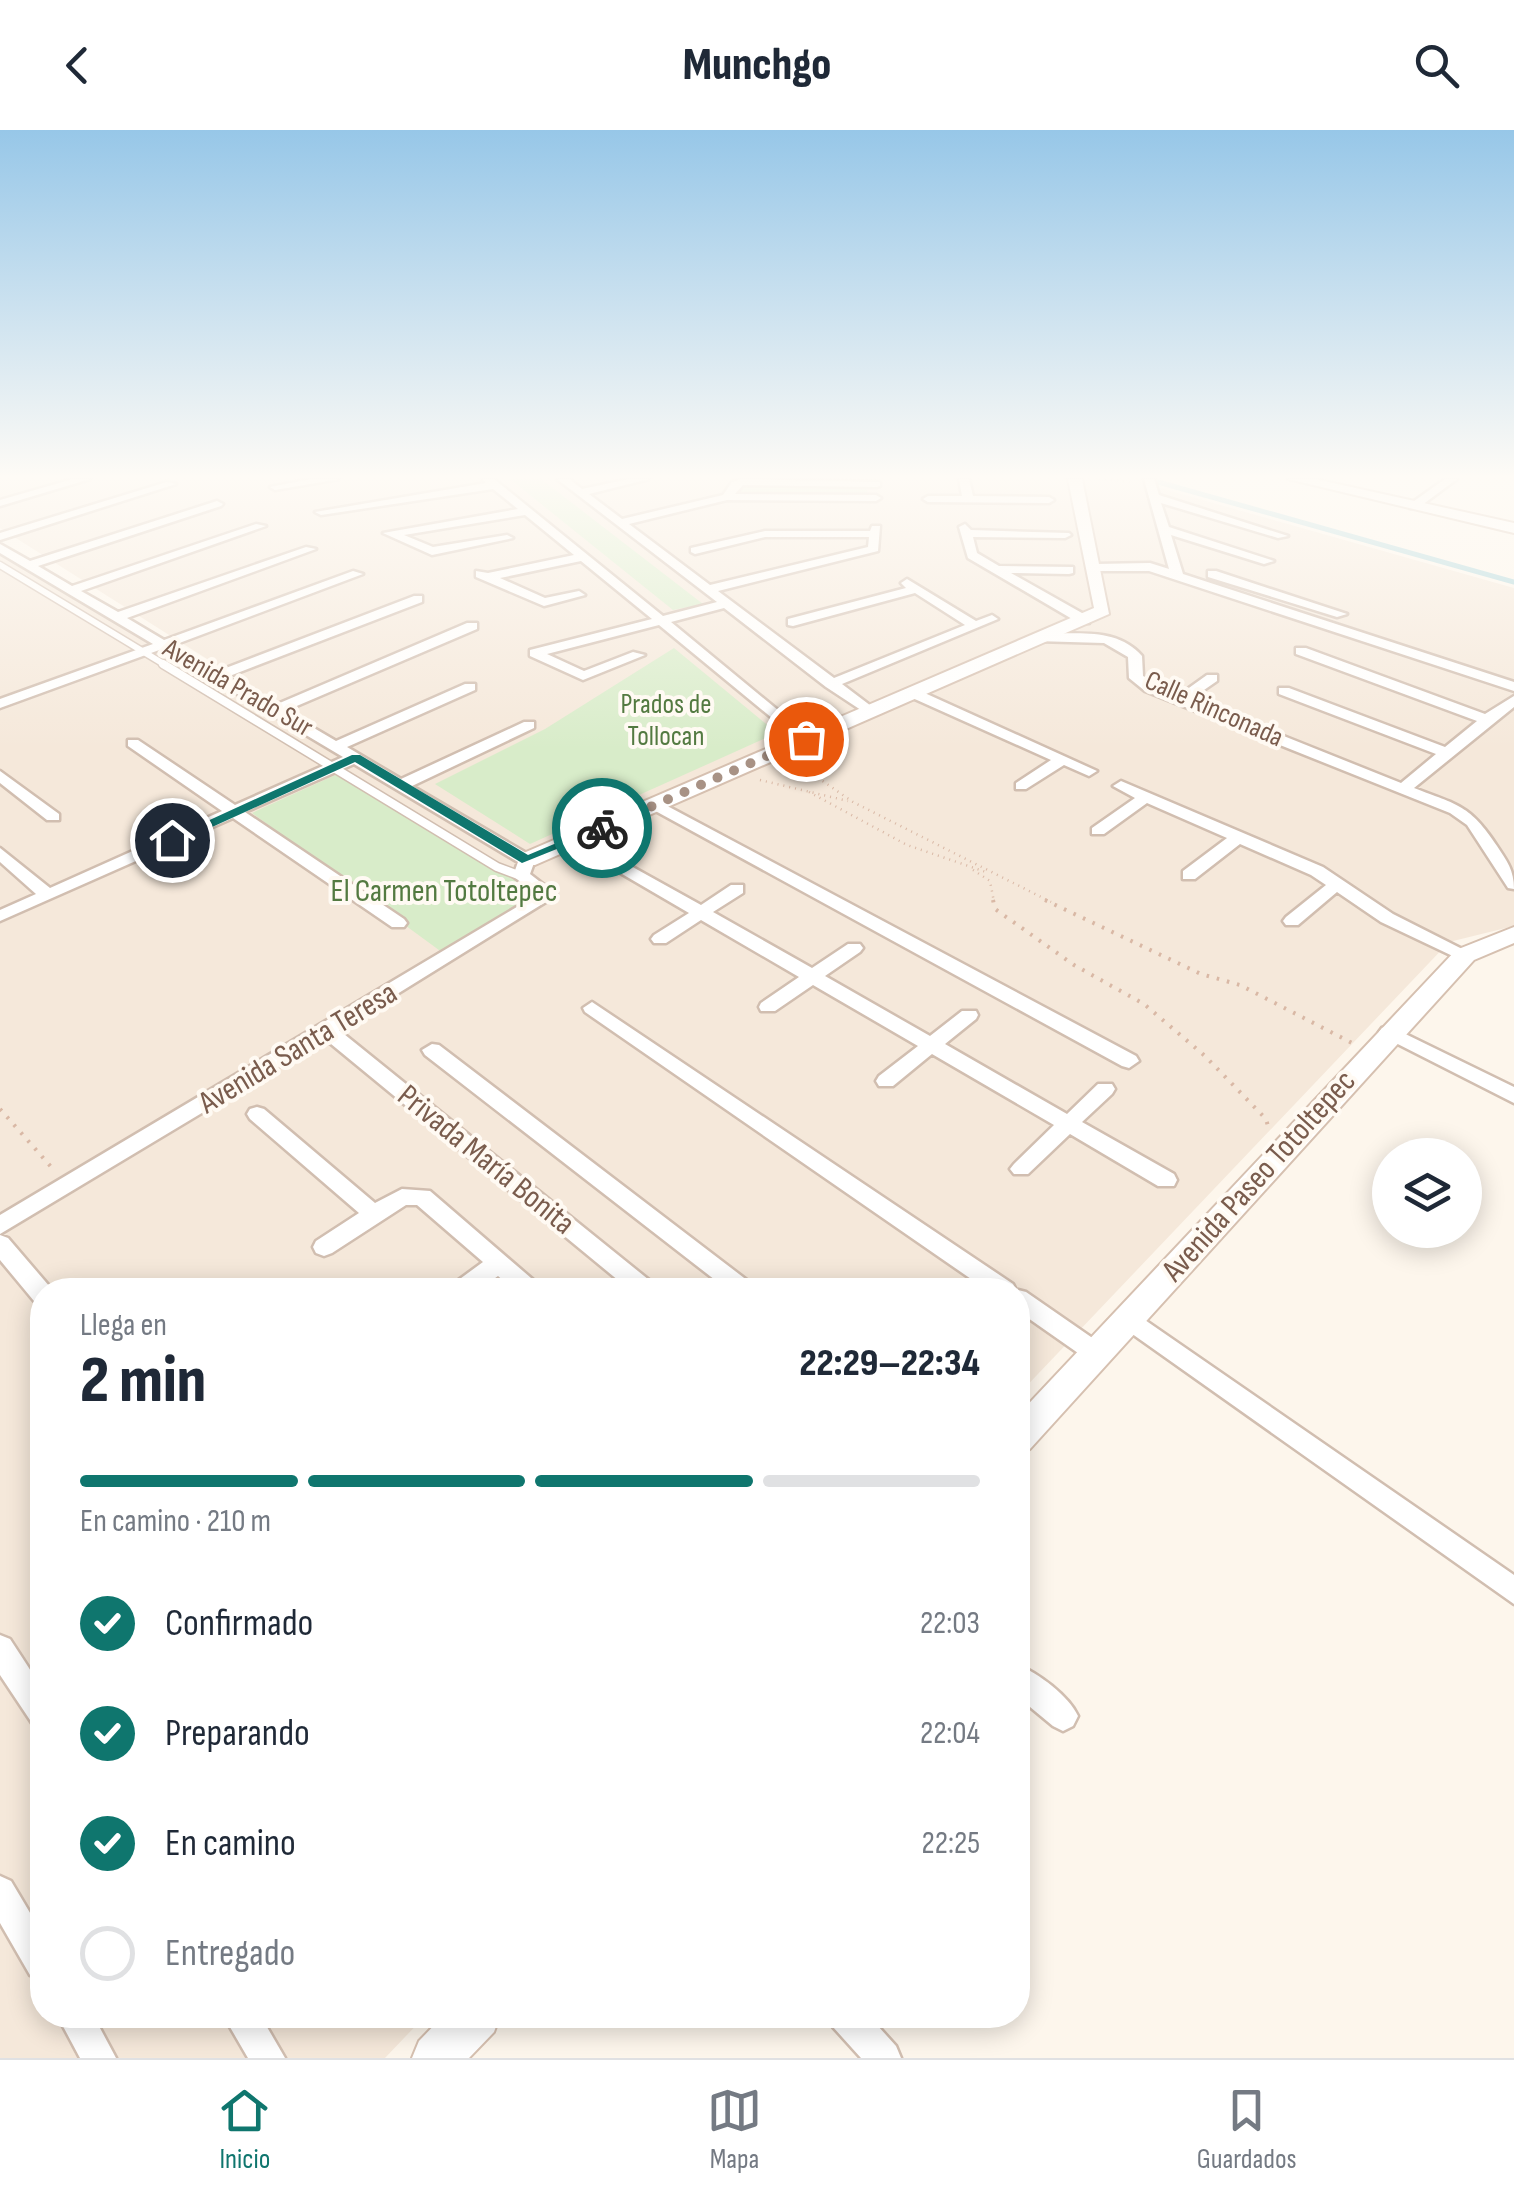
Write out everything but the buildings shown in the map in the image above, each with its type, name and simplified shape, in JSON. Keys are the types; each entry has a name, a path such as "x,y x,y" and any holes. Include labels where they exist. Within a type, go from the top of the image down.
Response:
{"main road":[{"path":"524,868 574,840 1084,620 1105,606 1096,569"},
{"name":"Avenida Paseo Totoltepec","path":"1030,1425 1464,954 1514,934"}],"street":[{"name":"Avenida Prado Sur","path":"35,569 403,784 524,868"},
{"path":"70,590 132,569"},
{"path":"117,617 251,569"},
{"path":"521,569 484,576 547,602 579,595"},
{"path":"598,569 798,742"},
{"path":"679,569 870,712"},
{"path":"706,590 794,569"},
{"path":"997,569 1069,570"},
{"path":"997,569 1084,620"},
{"path":"1177,569 1514,687"},
{"path":"1178,569 1341,614"},
{"path":"0,704 357,574"},
{"path":"793,622 911,585 974,626"},
{"path":"217,676 418,598"},
{"path":"638,655 583,676 535,653 725,604"},
{"path":"832,684 992,619"},
{"path":"274,710 472,626"},
{"name":"Calle Rinconada","path":"1040,638 1088,638 1128,648 1136,656 1136,678 1466,816 1514,884"},
{"path":"1301,650 1483,718"},
{"path":"1181,700 1212,678"},
{"path":"337,746 470,687"},
{"path":"1284,692 1447,753"},
{"path":"913,693 1089,770"},
{"path":"1404,788 1483,718 1514,700"},
{"path":"403,784 529,725"},
{"path":"134,742 398,923"},
{"path":"0,916 356,757"},
{"path":"1020,786 1063,760"},
{"path":"0,776 53,817"},
{"path":"1121,786 1337,884 1387,918 1464,954"},
{"path":"1098,831 1146,797"},
{"path":"656,805 1130,1061"},
{"path":"1189,875 1238,837"},
{"path":"574,840 1166,1180"},
{"path":"0,853 48,895"},
{"name":"Avenida Santa Teresa","path":"0,1226 546,900 547,890 524,868"},
{"path":"1292,922 1337,884"},
{"path":"660,939 738,889"},
{"path":"768,1008 854,948"},
{"path":"592,1008 987,1278"},
{"path":"886,1081 968,1015"},
{"name":"Privada María Bonita","path":"327,1030 631,1278"},
{"path":"1381,1042 1514,1096"},
{"path":"432,1050 728,1278"},
{"path":"1021,1169 1105,1089"},
{"path":"257,1114 374,1214"},
{"path":"324,1247 402,1197 422,1197 516,1278"},
{"path":"0,1244 30,1280"},
{"path":"478,1278 499,1263"},
{"path":"1030,1307 1096,1352"},
{"path":"1128,1318 1514,1591"},
{"path":"0,1648 30,1695"},
{"path":"1030,1689 1063,1716"},
{"path":"0,1892 30,1943"},
{"path":"82,2028 99,2058"},
{"path":"248,2028 268,2058"},
{"path":"857,2028 884,2058"}],"lane":[{"path":"8,569 497,867 524,868"}],"path":[{"path":"798,742 799,768 852,802 1202,974 1240,985 1287,1013 1381,1042"},
{"path":"731,772 852,802"},
{"path":"809,792 907,845 990,881 995,909 1074,964 1144,1004 1205,1056 1266,1119 1271,1136 1287,1145"},
{"path":"972,870 990,873"},
{"path":"0,1109 68,1186"}],"shaded area":[{"path":"0,569 27,569 482,833 65,569 1447,569 1514,588 1514,926 1449,942 1030,1382 1030,1278 30,1278 30,2028 414,2028 385,2058 0,2058"}],"green space":[{"path":"622,569 658,569 703,604 673,610"},
{"name":"Prados de Tollocan","path":"674,648 777,733 530,844 435,784 545,729"},
{"name":"El Carmen Totoltepec","path":"344,771 549,895 443,953 252,813"}],"waterway":[{"path":"1468,569 1514,582"}],"way so far":[{"path":"602,828 806,739"}],"route":[{"path":"172,840 356,757 527,860 602,828"}]}
